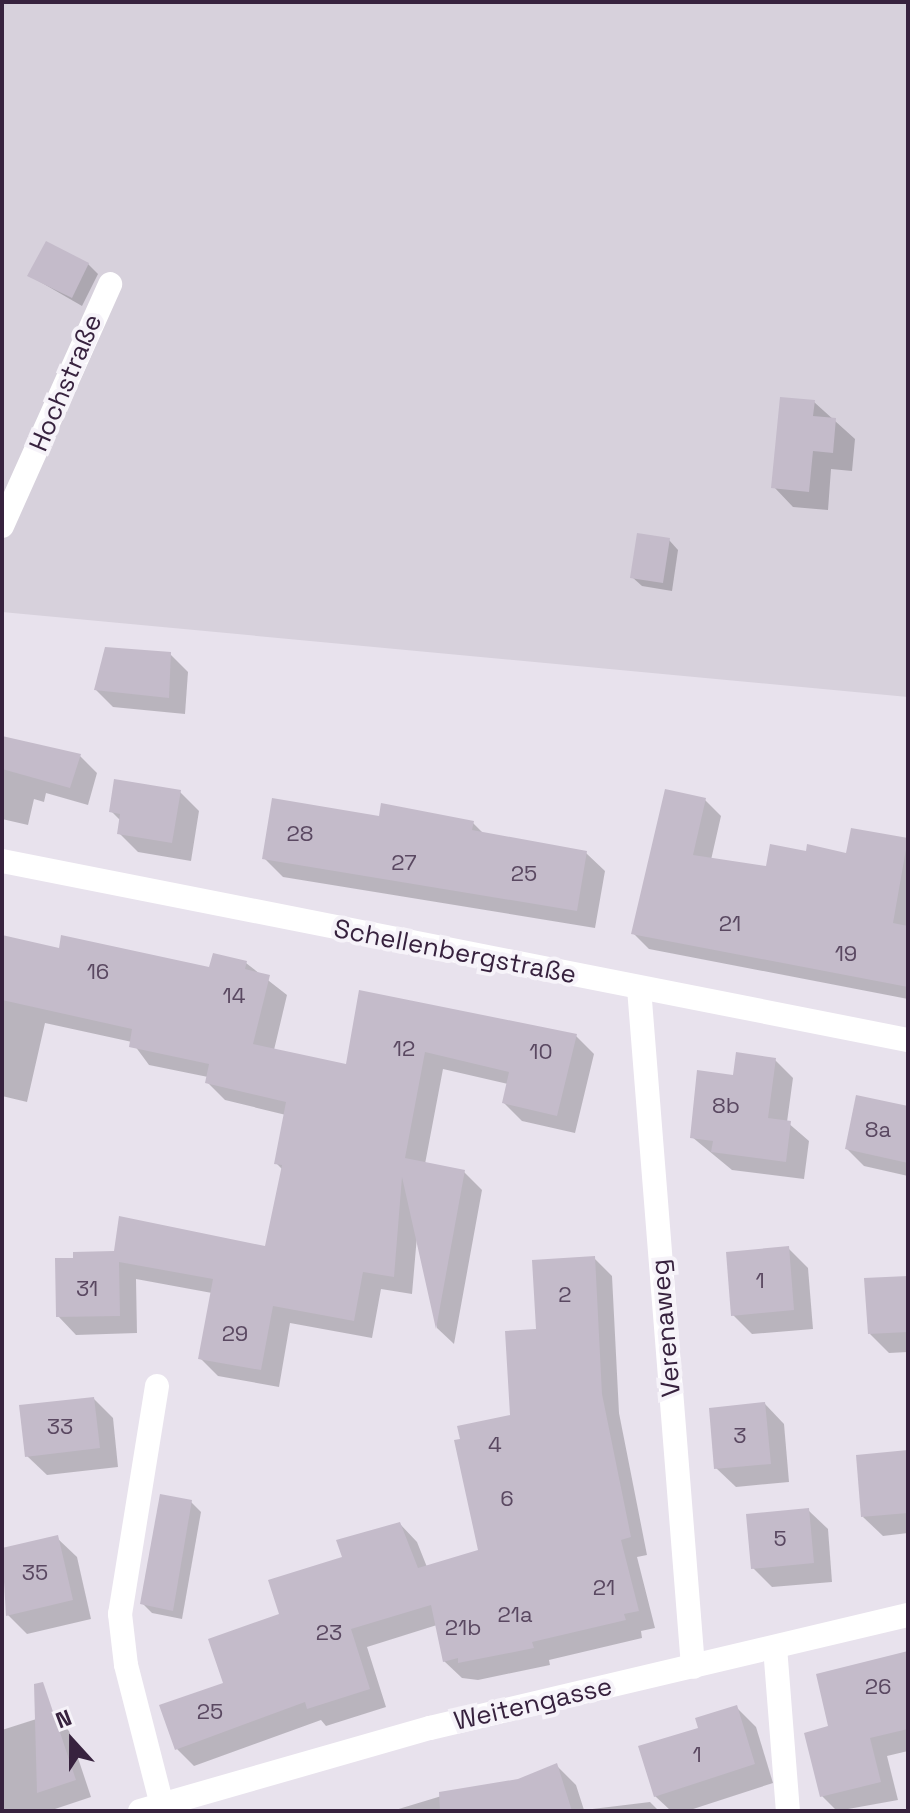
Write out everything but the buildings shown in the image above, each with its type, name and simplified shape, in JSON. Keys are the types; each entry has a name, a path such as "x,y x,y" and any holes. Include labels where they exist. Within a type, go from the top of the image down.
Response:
{"street":[{"name":"Hochstraße","path":"2,526 110,284"},
{"name":"Schellenbergstraße","path":"2,861 908,1040"},
{"name":"Verenaweg","path":"639,988 693,1667"},
{"name":"Weitengasse","path":"157,1386 120,1614 151,1808 430,1728 908,1615"},
{"path":"775,1647 788,1811"}],"shaded area":[{"path":"2,2 908,2 908,697 2,612"}]}
